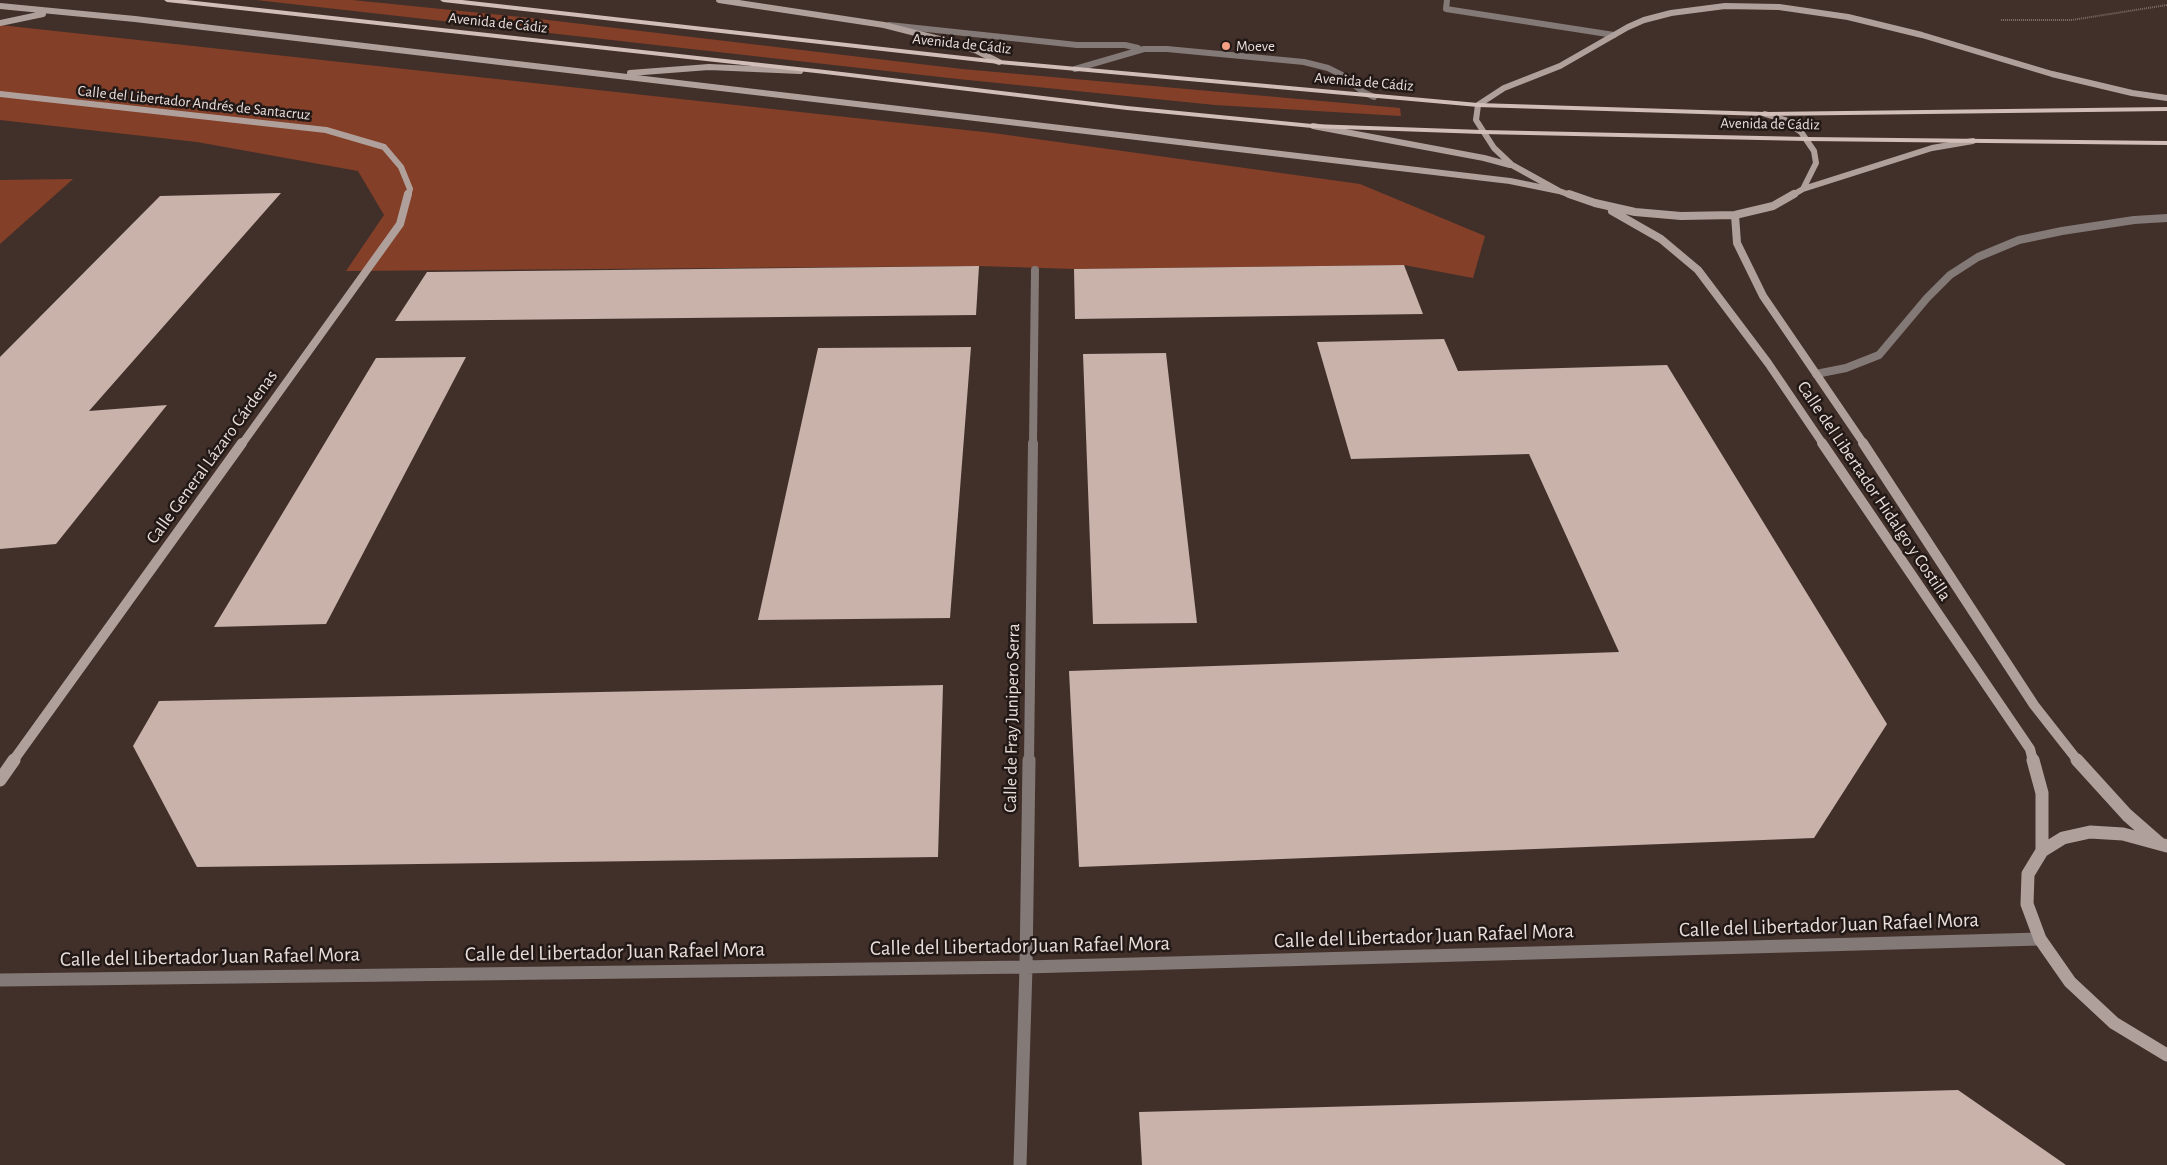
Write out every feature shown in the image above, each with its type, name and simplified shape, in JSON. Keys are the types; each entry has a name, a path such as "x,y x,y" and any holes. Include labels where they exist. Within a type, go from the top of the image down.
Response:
{"main road":[{"name":"Avenida de Cádiz","path":"167,0 825,72 1127,108 1312,126 1482,132 1807,139 2167,143"},
{"name":"Avenida de Cádiz","path":"443,0 999,62 1478,105 1765,114 2167,109"},
{"path":"719,0 884,25 944,40 977,51 999,62"},
{"name":"Avenida de Cádiz","path":"0,6 67,12 1510,181 1559,191"},
{"path":"1973,141 1932,148 1880,163 1803,190 1773,206 1735,215 1681,216 1635,212 1595,203 1559,191 1512,166 1494,148 1476,120 1478,105 1504,88 1560,66 1644,20 1696,8 1752,6 1814,11 1882,24 2079,80 2167,98"},
{"path":"0,23 32,15 67,12"},
{"name":"Avenida de Cádiz","path":"599,74 709,67 825,72"},
{"name":"Calle del Libertador Andrés de Santacruz","path":"0,94 326,130 384,147"},
{"path":"1765,114 1793,124 1807,139 1814,151 1816,164 1803,190"},
{"name":"Avenida de Cádiz","path":"1312,126 1484,158 1512,166"},
{"name":"Calle General Lázaro Cárdenas","path":"0,780 400,224 410,189 401,167 384,147"},
{"name":"Calle del Libertador Hidalgo y Costilla","path":"1595,203 1624,216 1661,239 1698,270 1768,363 2030,749 2042,793 2042,851"},
{"name":"Calle del Libertador Hidalgo y Costilla","path":"1735,215 1737,243 1763,296 2034,705 2087,772 2127,815 2163,844"},
{"path":"2163,844 2123,834 2090,832 2063,838 2042,851 2028,874 2027,904 2040,939 2070,982 2114,1023 2167,1055"}],"street":[{"path":"1447,0 1446,9 1614,35"},
{"path":"884,25 1077,44 1125,45 1144,49 1167,49 1304,62 1335,71 1363,92 1374,97"},
{"path":"1075,69 1144,49"},
{"path":"1816,374 1846,368 1878,355 1950,275 1978,257 2019,240 2134,220 2167,218"},
{"name":"Calle de Fray Junipero Serra","path":"1020,1165 1026,968 1035,270"},
{"name":"Calle del Libertador Juan Rafael Mora","path":"0,980 1026,968 2040,939"}],"path":[{"path":"1999,20 2072,20 2167,5"}],"shaded area":[{"path":"256,0 352,0 531,18 962,69 1400,108 1401,116 1215,105 958,79"},
{"path":"0,25 993,133 1360,184 1485,236 1473,278 1404,265 1074,269 979,266 346,271 384,215 358,171 197,142 0,120"},
{"path":"73,179 0,244 0,180"}],"building":[{"path":"281,193 89,411 167,405 56,544 0,549 0,357 160,196"},
{"path":"1404,265 1423,314 1075,319 1074,269"},
{"path":"979,266 976,315 395,321 427,272"},
{"path":"1444,339 1458,371 1667,365 1887,724 1814,838 1079,867 1069,671 1619,652 1529,454 1351,459 1317,342"},
{"path":"971,347 950,618 758,620 818,348"},
{"path":"1166,353 1197,623 1093,624 1083,354"},
{"path":"466,357 326,624 214,627 376,358"},
{"path":"943,685 938,857 197,867 133,746 159,701"},
{"path":"1958,1090 2066,1165 1142,1165 1139,1112"}],"place":[{"name":"Moeve","path":"1226,46"}]}
